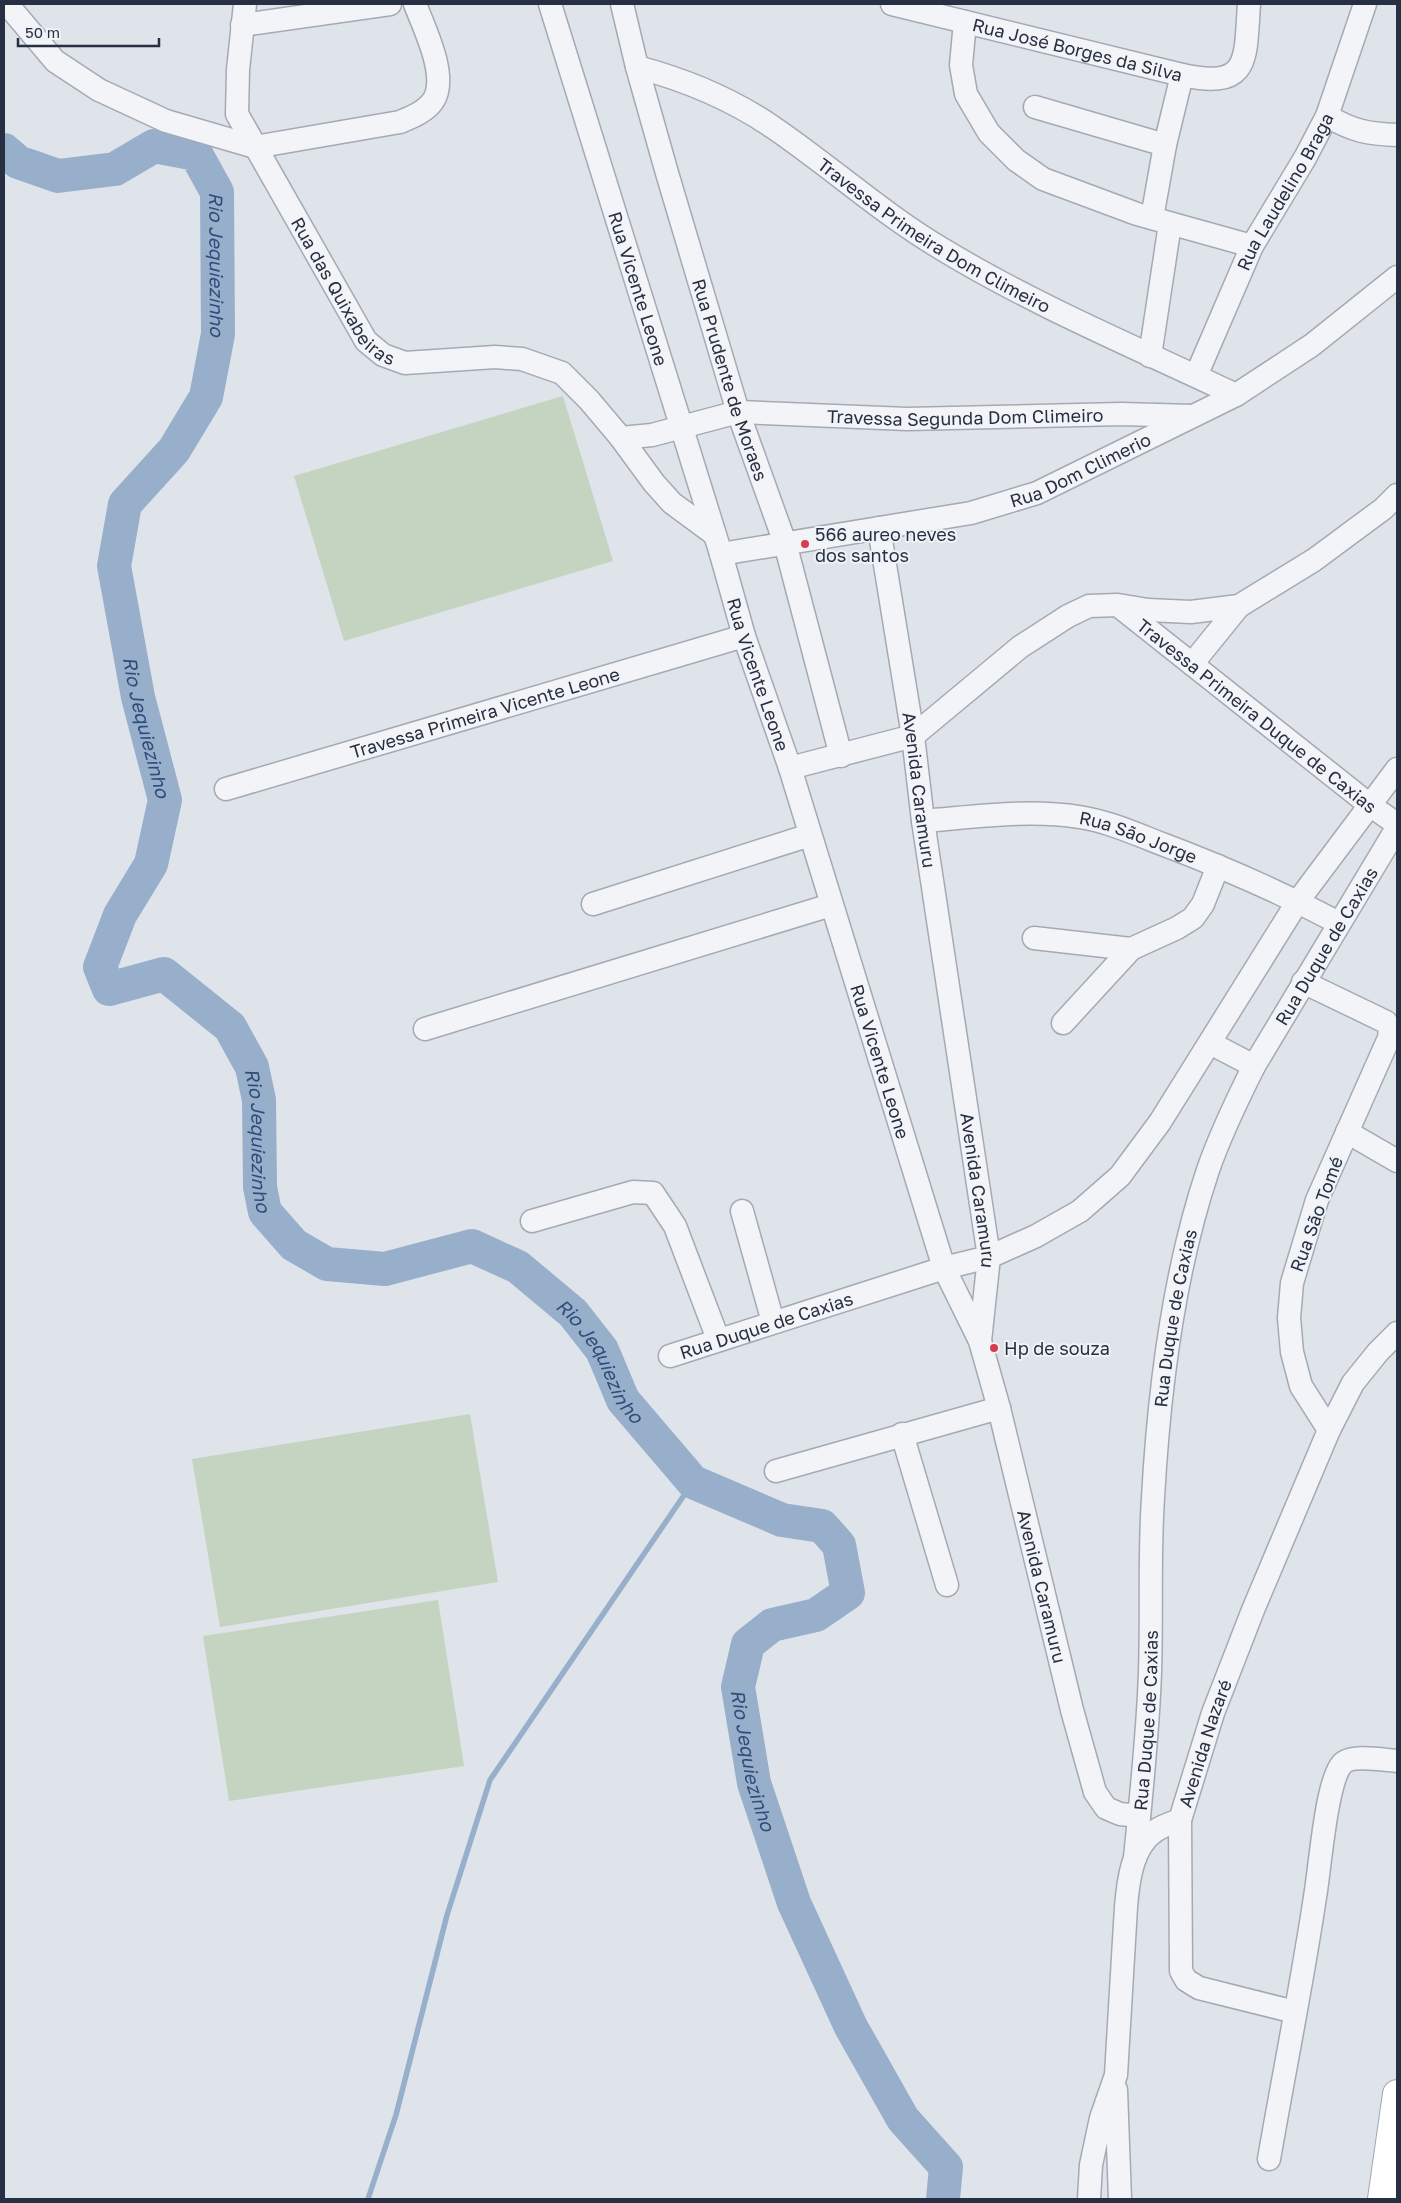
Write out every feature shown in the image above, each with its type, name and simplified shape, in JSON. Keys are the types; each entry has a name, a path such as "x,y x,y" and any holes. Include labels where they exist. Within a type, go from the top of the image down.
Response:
{"main road":[{"path":"1382,2199 1395,2140 1397,2094"}],"street":[{"path":"7,4 55,61 99,90 166,121 255,147 400,122 420,114 433,101 438,87 438,69 415,4"},
{"path":"243,15 390,4"},
{"name":"Rua Vicente Leone","path":"550,4 744,636 790,768 944,1268 980,1341"},
{"name":"Rua Prudente de Moraes","path":"622,4 637,67 738,412 785,543 841,756"},
{"name":"Rua José Borges da Silva","path":"892,4 926,8 965,22 1182,75 1221,80 1235,72 1245,57 1249,4"},
{"name":"Rua Laudelino Braga","path":"1196,376 1252,246 1305,158 1327,116 1365,4"},
{"name":"Rua das Quixabeiras","path":"243,15 237,114 366,341 383,355 405,363 495,357 522,359 562,373 589,400 672,503 717,544"},
{"path":"965,22 960,66 966,94 989,133 1016,160 1043,179 1161,221 1252,246"},
{"name":"Travessa Primeira Dom Climeiro","path":"637,67 676,77 714,93 773,127 898,220 942,249 1046,308 1236,395"},
{"path":"1150,356 1166,145 1182,75"},
{"path":"1034,107 1166,145"},
{"path":"1327,116 1348,128 1376,134 1397,135"},
{"name":"Rua Dom Climerio","path":"717,544 785,543 970,513 1038,493 1236,395 1312,345 1397,277"},
{"path":"621,438 652,435 738,412"},
{"name":"Travessa Segunda Dom Climeiro","path":"738,412 906,419 1128,414 1193,416"},
{"path":"1192,664 1239,606 1314,560 1382,509 1397,495"},
{"name":"Avenida Caramuru","path":"878,528 913,736 923,821 989,1258 980,1341 999,1408 1072,1710 1095,1792 1106,1808 1120,1814 1139,1816"},
{"path":"790,768 913,736 1020,647 1089,606 1118,605 1148,610 1191,612 1239,606"},
{"name":"Travessa Primeira Duque de Caxias","path":"1118,605 1397,826"},
{"name":"Travessa Primeira Vicente Leone","path":"226,789 744,636"},
{"name":"Rua Duque de Caxias","path":"670,1356 718,1339 944,1268 989,1258 1036,1236 1080,1211 1120,1176 1160,1122 1298,901 1397,769"},
{"name":"Rua São Jorge","path":"923,821 1046,814 1081,817 1130,832 1218,866 1298,901 1339,923"},
{"name":"Rua Duque de Caxias","path":"1135,1858 1150,1672 1152,1499 1164,1364 1187,1246 1208,1170 1235,1105 1254,1066 1397,826"},
{"path":"593,904 810,835"},
{"path":"1063,1023 1130,949 1177,928 1193,918 1203,904 1218,866"},
{"path":"425,1030 831,905"},
{"path":"1034,938 1130,949"},
{"name":"Rua São Tomé","path":"1303,982 1386,1022 1390,1029 1388,1038 1318,1200 1292,1283 1289,1318 1292,1352 1301,1386 1329,1430"},
{"path":"1210,1043 1254,1066"},
{"path":"1347,1132 1397,1161"},
{"path":"532,1221 633,1192 653,1193 675,1226 718,1339"},
{"path":"742,1211 774,1322"},
{"name":"Avenida Nazaré","path":"1089,2199 1091,2165 1101,2118 1116,2075 1128,1881 1135,1858 1153,1832 1180,1820 1216,1705 1253,1610 1329,1430 1353,1383 1378,1352 1397,1333"},
{"path":"776,1471 999,1408"},
{"path":"902,1434 946,1585"},
{"path":"1269,2159 1315,1898 1331,1791 1342,1763 1350,1758 1397,1761"},
{"path":"1180,1820 1181,1971 1186,1980 1199,1988 1295,2012"},
{"path":"1116,2075 1120,2199"}],"green space":[{"path":"563,396 613,561 344,641 294,476"},
{"path":"470,1414 498,1582 220,1627 192,1459"},
{"path":"438,1600 464,1766 229,1801 203,1636"}],"waterway":[{"name":"Rio Jequiezinho","path":"4,150 18,162 58,176 115,169 154,146 196,154 217,192 218,334 206,397 174,450 125,504 114,566 138,697 165,800 151,864 120,915 100,967 109,989 164,974 230,1027 252,1067 259,1100 260,1187 265,1212 294,1245 327,1264 385,1269 472,1246 518,1267 573,1313 602,1350 623,1400 693,1482 782,1520 822,1526 839,1545 848,1593 816,1615 772,1625 748,1644 738,1687 754,1783 794,1903 851,2027 903,2119 946,2167 943,2199"},
{"path":"368,2199 396,2115 447,1915 490,1780 693,1482"}],"place":[{"name":"566 aureo neves dos santos","path":"805,544"},
{"name":"Hp de souza","path":"994,1348"}]}
